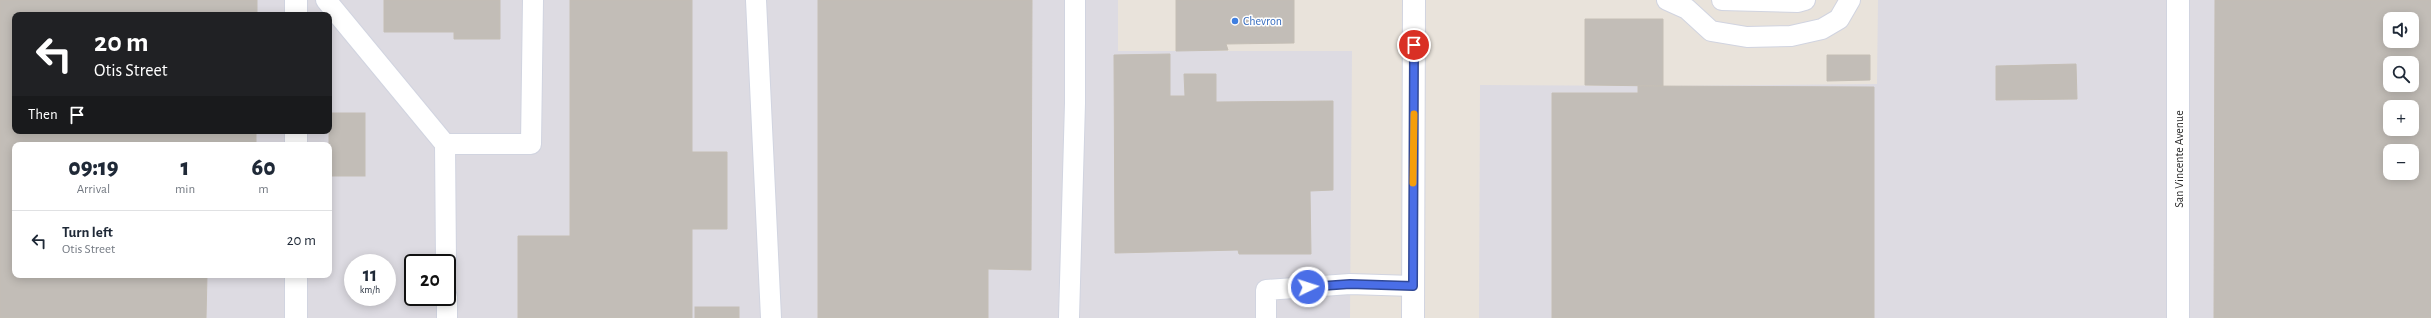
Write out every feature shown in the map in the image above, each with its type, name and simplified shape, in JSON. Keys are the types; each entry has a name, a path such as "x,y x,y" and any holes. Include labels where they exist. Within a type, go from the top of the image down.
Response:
{"street":[{"path":"296,0 296,12"},
{"path":"1413,318 1414,0"},
{"name":"San Vincente Avenue","path":"2178,0 2178,318"},
{"path":"296,278 296,318"}],"lane":[{"path":"326,0 445,144 446,254"},
{"path":"445,144 531,144 533,0"},
{"path":"756,0 771,318"},
{"path":"1069,318 1075,103 1075,0"},
{"path":"1667,0 1687,9 1711,31 1747,37 1791,36 1822,29 1839,20 1850,0"},
{"path":"1722,0 1798,2 1805,0"},
{"path":"1266,318 1266,290 1350,284 1413,286"},
{"path":"446,306 447,318"}],"shaded area":[{"path":"0,0 1118,0 1118,51 1352,51 1350,318 0,318"},
{"path":"1878,0 2431,0 2431,318 1479,318 1480,85 1663,86 1877,84"}],"building":[{"path":"0,0 257,0 257,12 12,12 12,134 256,134 256,142 12,142 12,278 207,278 206,318 0,318"},
{"path":"384,0 500,0 500,39 454,39 454,32 384,32"},
{"path":"570,0 692,0 692,152 727,152 727,229 692,229 692,318 518,318 518,236 570,236"},
{"path":"818,0 1032,0 1031,270 988,269 988,318 818,318"},
{"name":"Chevron","path":"1176,0 1294,0 1294,43 1226,44 1228,50 1176,51"},
{"path":"2215,0 2431,0 2431,318 2214,318"},
{"path":"1585,19 1663,19 1663,86 1585,85"},
{"path":"1170,54 1170,96 1185,96 1184,74 1216,74 1216,102 1333,101 1333,190 1310,191 1311,254 1239,254 1238,250 1115,253 1114,55"},
{"path":"1827,55 1870,55 1870,80 1827,81"},
{"path":"2076,64 2077,99 1996,100 1996,66"},
{"path":"1638,86 1874,87 1874,318 1552,318 1552,93 1638,93"},
{"path":"332,113 365,113 365,176 332,176 332,142 329,142 329,134 332,134"},
{"path":"695,307 739,307 739,318 695,318"}],"slow traffic":[{"path":"1413,183 1414,114"}],"place":[{"name":"Chevron","path":"1235,21"}],"route":[{"path":"1308,287 1350,284 1413,286 1414,45"}]}
